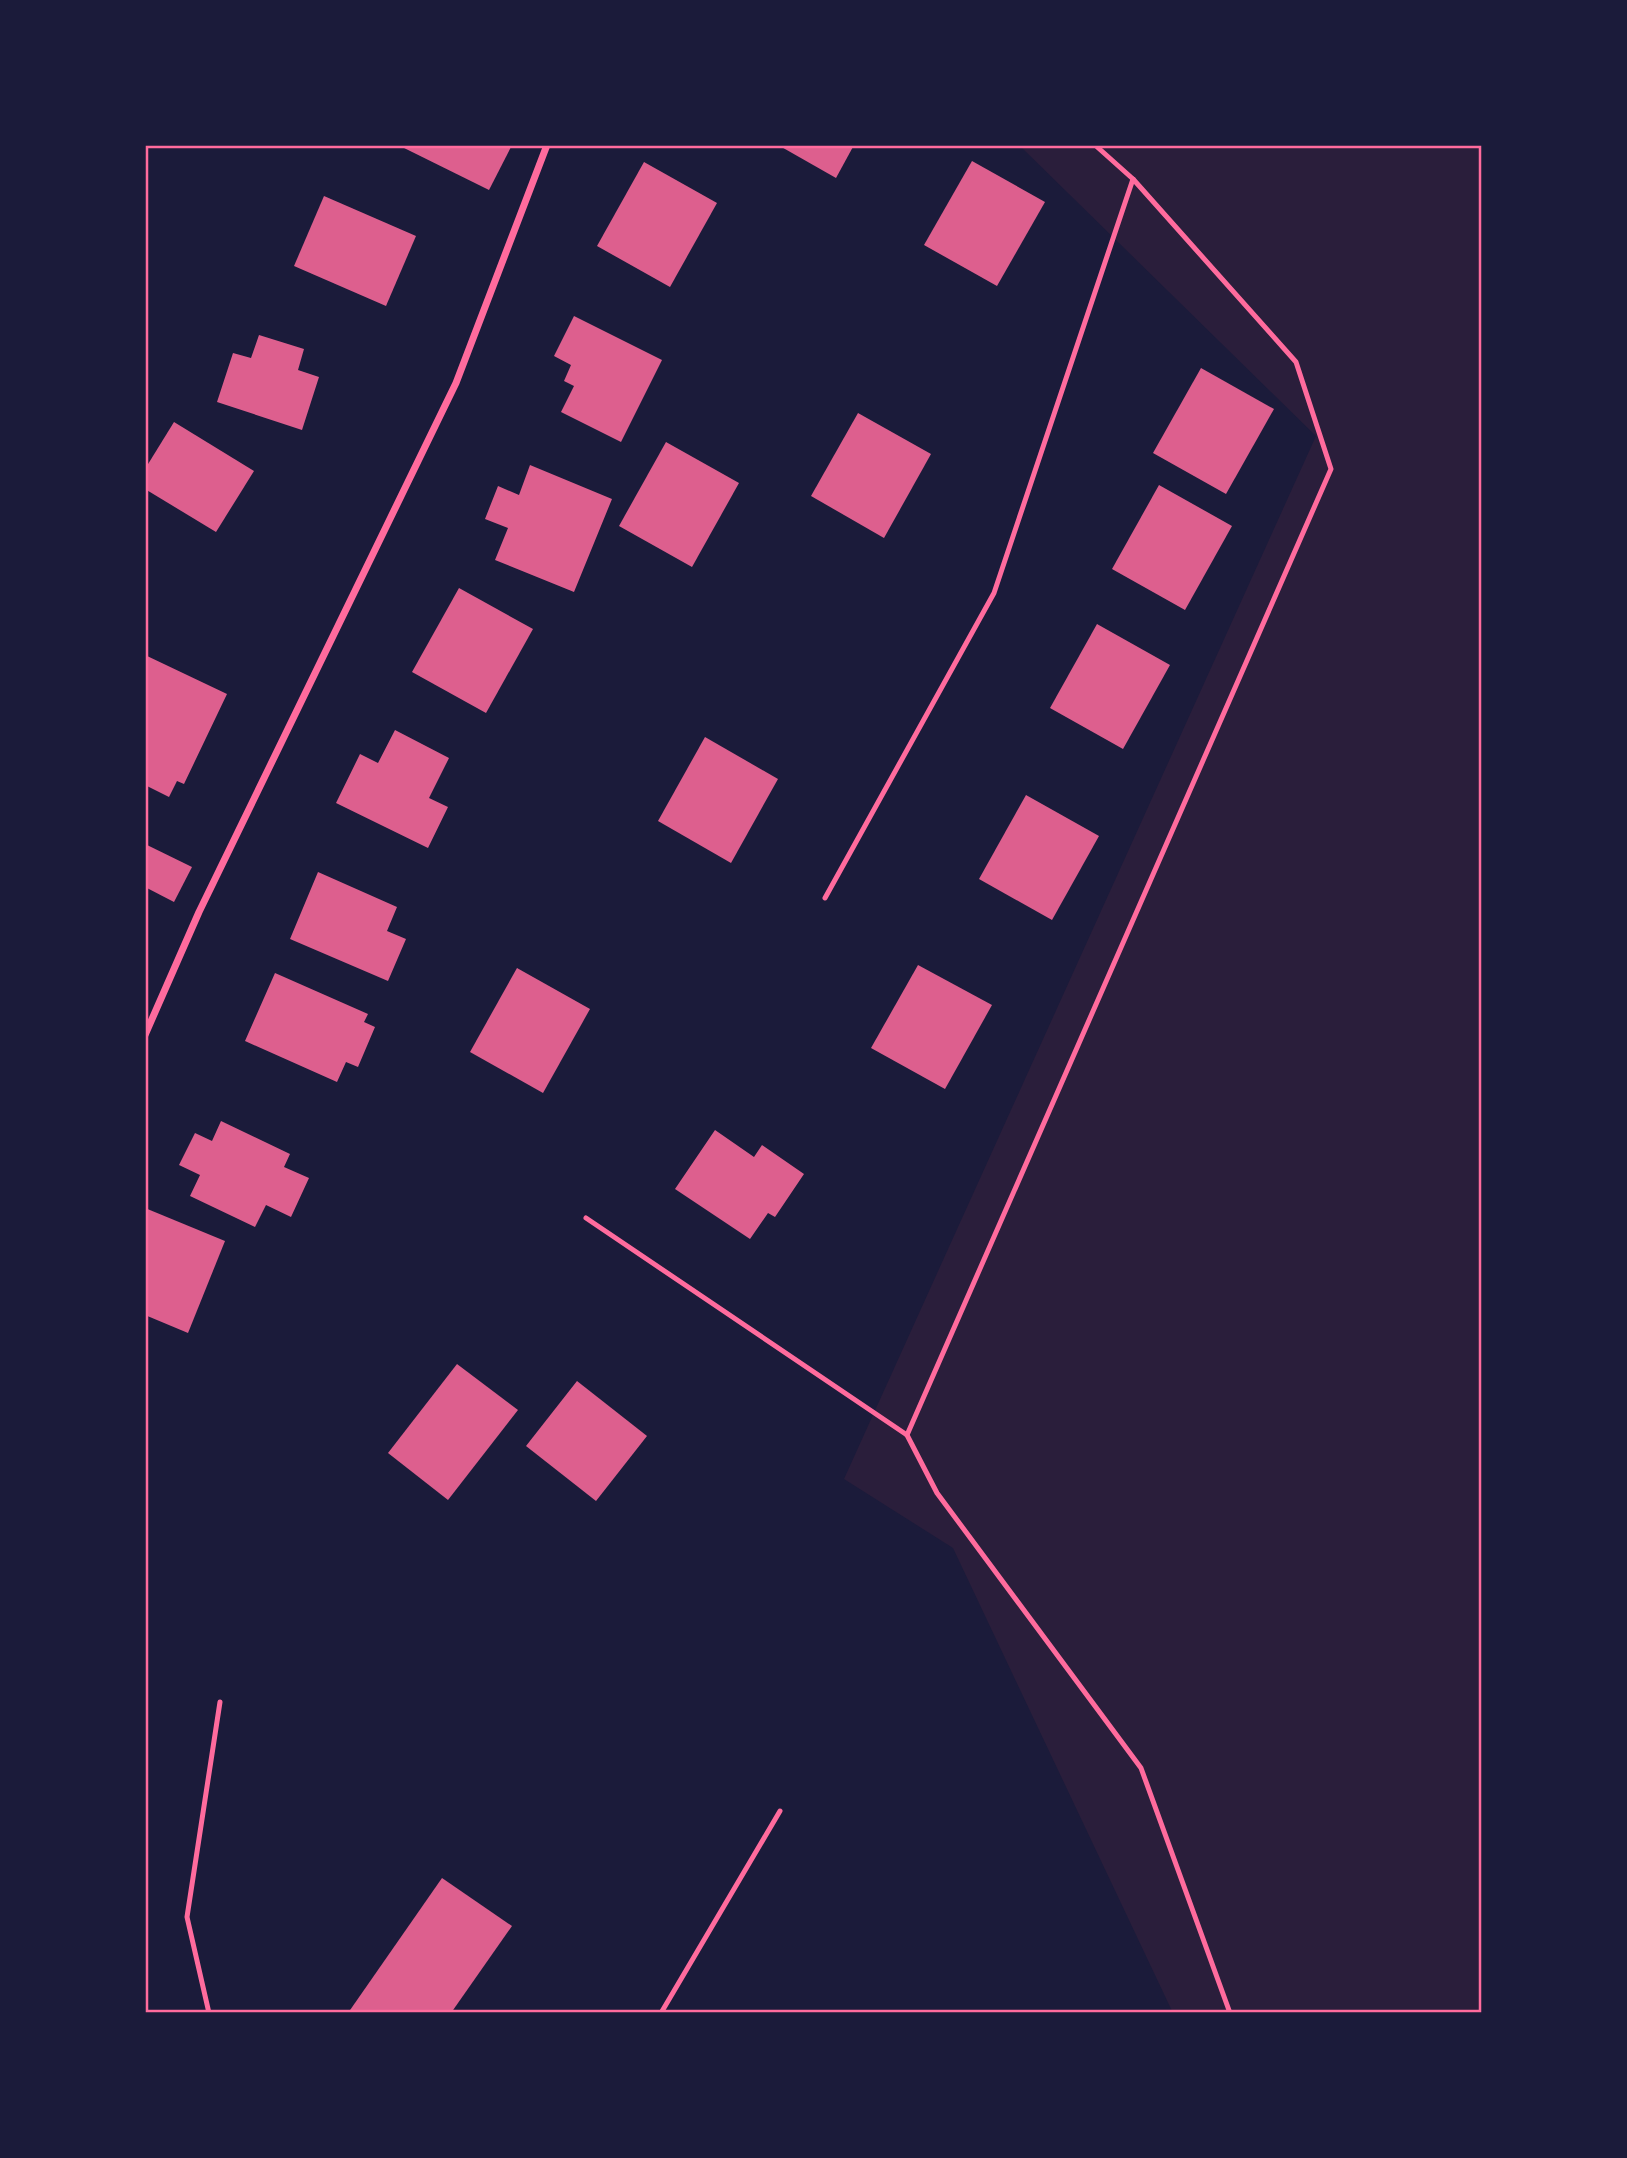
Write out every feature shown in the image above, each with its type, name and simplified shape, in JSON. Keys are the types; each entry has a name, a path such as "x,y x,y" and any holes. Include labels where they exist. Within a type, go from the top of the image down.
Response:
{"street":[{"path":"145,1035 199,912 456,383 547,145"}],"lane":[{"path":"907,1435 1331,469 1296,362 1133,179 1095,145"},
{"path":"825,898 994,593 1133,179"},
{"path":"586,1218 907,1435 937,1493 1141,1768 1230,2013"},
{"path":"209,2013 187,1917 220,1702"},
{"path":"661,2013 780,1811"}],"shaded area":[{"path":"1019,145 1482,145 1482,2013 1173,2013 953,1548 844,1479 1316,436"}],"building":[{"path":"398,145 512,145 489,190"},
{"path":"778,145 854,145 836,178"},
{"path":"972,161 1045,202 997,286 924,245"},
{"path":"644,162 717,203 670,287 597,246"},
{"path":"324,196 416,236 386,306 294,266"},
{"path":"574,316 662,360 621,442 561,412 574,386 564,381 571,365 554,356"},
{"path":"259,335 304,349 298,370 319,377 302,430 217,402 233,353 251,358"},
{"path":"1201,368 1274,409 1226,494 1153,453"},
{"path":"858,413 931,454 884,538 811,496"},
{"path":"174,422 254,471 216,532 145,489 145,469"},
{"path":"666,442 739,483 692,567 619,526"},
{"path":"530,465 612,499 574,592 495,560 508,528 485,519 498,486 519,495"},
{"path":"1159,485 1232,526 1185,610 1112,569"},
{"path":"459,588 533,629 486,713 412,672"},
{"path":"1097,624 1170,665 1123,749 1050,708"},
{"path":"145,655 227,694 184,784 177,781 169,797 145,785"},
{"path":"395,730 449,758 429,798 448,807 428,848 336,803 360,754 378,763"},
{"path":"705,737 778,779 731,863 658,821"},
{"path":"1026,795 1099,836 1052,920 979,879"},
{"path":"145,844 192,867 174,902 145,887"},
{"path":"318,872 397,907 387,931 406,939 388,981 290,939"},
{"path":"918,965 992,1005 945,1089 871,1048"},
{"path":"517,968 590,1009 543,1093 470,1052"},
{"path":"275,973 368,1014 364,1022 375,1027 358,1067 346,1062 337,1082 245,1041"},
{"path":"221,1121 290,1154 284,1167 309,1178 291,1217 266,1205 255,1227 190,1196 200,1175 179,1165 195,1133 212,1141"},
{"path":"715,1130 754,1157 762,1145 804,1174 775,1217 768,1213 750,1239 675,1189"},
{"path":"145,1208 225,1241 188,1333 145,1315"},
{"path":"457,1364 518,1410 448,1500 388,1453"},
{"path":"577,1381 647,1436 596,1501 526,1446"},
{"path":"442,1878 512,1926 451,2013 348,2013"}]}
